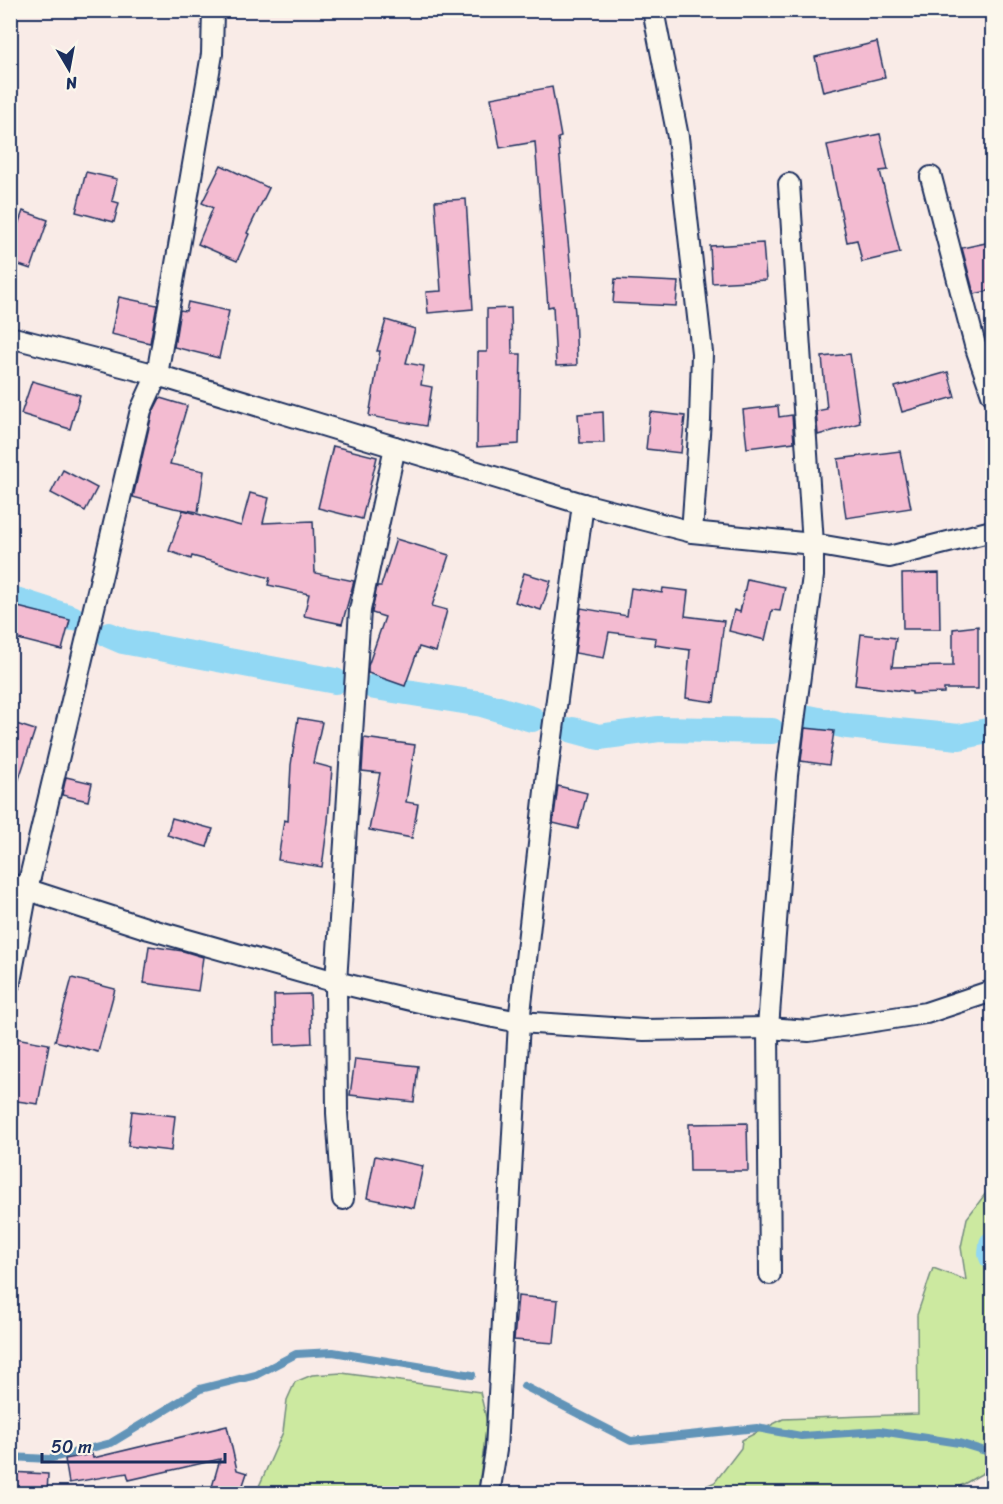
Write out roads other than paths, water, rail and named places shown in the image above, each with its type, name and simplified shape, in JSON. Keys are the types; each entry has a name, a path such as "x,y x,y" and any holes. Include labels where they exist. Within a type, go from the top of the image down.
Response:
{"street":[{"path":"10,982 19,887 141,410 157,375 212,54 213,10"},
{"path":"652,10 678,137 702,352 692,532"},
{"path":"931,177 975,345 993,394"},
{"path":"770,1274 768,1028 787,775 813,576 813,543 789,184"},
{"path":"10,337 157,375 583,504 692,532 813,543 889,557 993,531"},
{"path":"343,1199 338,1113 336,982 360,610 395,447"},
{"path":"489,1494 496,1450 519,1022 546,782 583,504"},
{"path":"19,887 149,929 336,982 428,1004 519,1022 644,1030 768,1028 808,1031 926,1013 993,991"}],"waterway":[{"path":"10,598 72,618"},
{"path":"109,635 123,641 335,681"},
{"path":"375,687 482,704 532,719"},
{"path":"809,718 847,726 959,737 992,730"},
{"path":"573,730 599,737 659,729 772,731"},
{"path":"992,1244 992,1257"},
{"path":"10,1457 49,1459 111,1443 200,1389 256,1375 296,1354 333,1352 472,1375"},
{"path":"524,1386 631,1441 757,1428 801,1436 880,1431 959,1443 992,1453"},
{"path":"986,1494 992,1490"}]}
